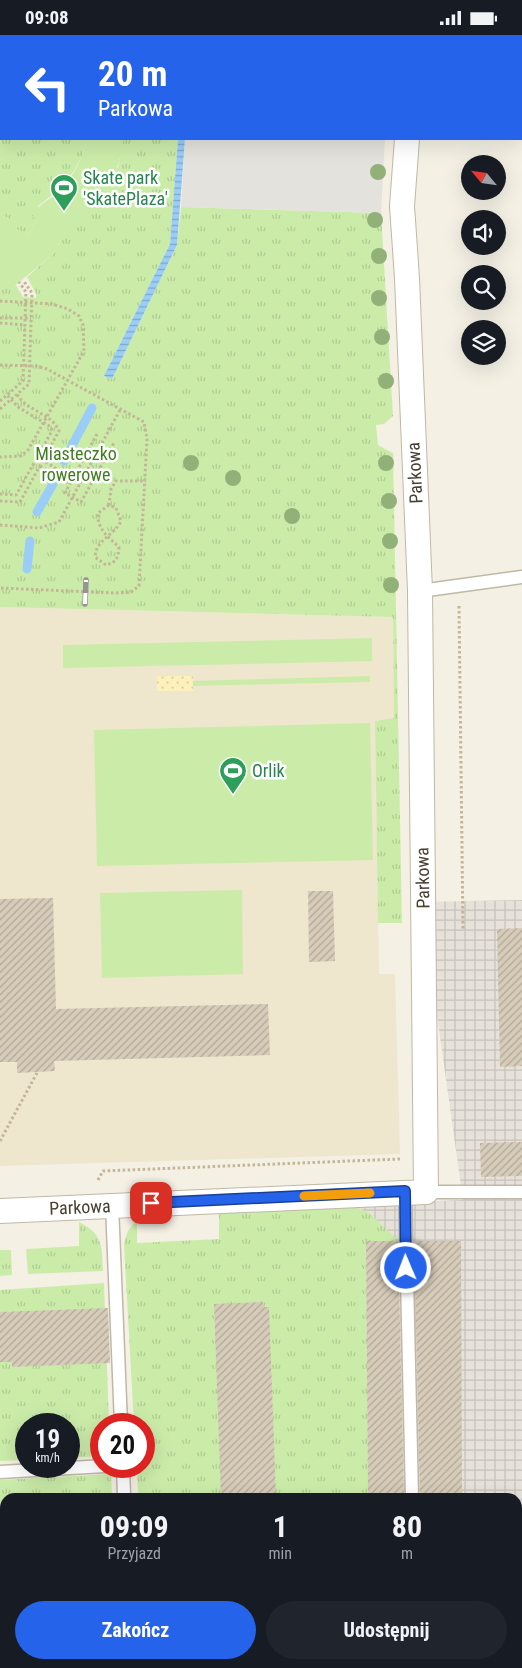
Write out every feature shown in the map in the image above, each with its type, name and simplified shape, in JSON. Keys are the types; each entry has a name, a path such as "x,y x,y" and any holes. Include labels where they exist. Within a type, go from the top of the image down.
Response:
{"street":[{"name":"Parkowa","path":"0,1211 415,1191 425,1158 420,591 407,278 402,206 408,140"}],"lane":[{"path":"420,591 522,577"},
{"path":"412,1493 415,1191 522,1192"},
{"path":"112,1205 121,1413"},
{"path":"0,1472 90,1467"},
{"path":"123,1478 124,1493"}],"path":[{"path":"0,401 23,381 26,292 21,281 32,293 29,384 0,409"},
{"path":"0,301 52,304 68,309 79,316 83,325 84,351 69,381 24,454 14,457 0,457"},
{"path":"0,317 31,318"},
{"path":"0,323 25,325"},
{"path":"0,365 47,369 144,423 147,439 139,586 131,592 116,593 0,588"},
{"path":"0,501 20,502 59,431 55,423 22,403 17,394"},
{"path":"0,494 16,495 52,431 51,427 18,407 7,395"},
{"path":"0,525 39,528 59,522 120,410"},
{"path":"97,434 65,493 73,498 81,502 114,443"},
{"path":"37,457 81,483"},
{"path":"40,466 70,484"},
{"path":"109,505 116,508 121,521 118,527 107,536 99,542 95,557 106,565 113,563 118,558 119,547 107,536 99,527 98,513 109,505 111,489 116,481 146,481"},
{"path":"0,1141 38,1071"},
{"path":"94,1188 103,1171 425,1158"}],"shaded area":[{"path":"185,140 385,140 381,213 181,207"},
{"path":"0,607 393,617 394,718 375,721 379,974 395,974 400,1154 0,1166"},
{"path":"522,900 522,1493 363,1493 358,1204 463,1200 421,902"}],"green space":[{"path":"0,140 87,140 75,169 63,185 38,206 37,220 28,235 12,227 15,222 0,214"},
{"name":"Skate park 'SkatePlaza'","path":"87,140 123,140 115,173 98,205 82,223 78,221 58,244 62,247 13,287 0,287 0,214 15,222 13,227 28,235 37,220 32,217 35,212 70,179 83,153"},
{"name":"Miasteczko rowerowe","path":"123,140 178,140 170,244 104,376 112,379 177,245 181,207 381,213 393,416 384,424 376,425 378,445 393,453 402,923 378,923 375,721 394,718 393,617 0,607 0,287 16,285 23,297 36,298 36,294 27,277 61,247 58,244 118,167"},
{"path":"372,638 372,661 63,668 63,645"},
{"path":"370,676 370,682 193,686 193,681"},
{"name":"Orlik","path":"370,723 373,860 97,866 94,730"},
{"path":"242,890 243,974 102,978 100,893"},
{"path":"352,1206 368,1212 399,1241 366,1241 368,1493 138,1493 137,1478 155,1478 155,1413 133,1413 124,1245 127,1234 137,1221 137,1243 219,1239 219,1213"},
{"path":"79,1222 93,1231 100,1242 103,1271 28,1274 26,1249 79,1246"},
{"path":"0,1250 11,1250 12,1275 0,1276"},
{"path":"104,1283 109,1413 90,1413 90,1457 80,1457 80,1413 15,1413 15,1460 0,1461 0,1290"},
{"path":"90,1475 90,1478 111,1478 112,1493 0,1493 0,1480 80,1478 80,1476"}],"sand":[{"path":"157,676 193,676 193,691 157,691"}],"water":[{"path":"178,140 185,140 177,245 112,379 104,376 170,244"}],"building":[{"path":"308,891 333,891 335,961 309,962"},
{"path":"53,898 56,1009 268,1004 270,1055 54,1061 55,1071 17,1073 17,1062 0,1062 0,899"},
{"path":"522,928 522,1066 500,1067 497,929"},
{"path":"522,1142 522,1176 481,1177 480,1143"},
{"path":"366,1241 398,1241 404,1493 368,1493"},
{"path":"414,1241 461,1241 462,1493 420,1493"},
{"path":"263,1302 263,1307 269,1307 276,1493 221,1493 214,1304"},
{"path":"108,1308 110,1363 12,1367 12,1362 0,1362 0,1312"}],"waterway":[{"path":"64,461 92,408"},
{"path":"37,512 53,484"},
{"path":"27,569 30,541"}],"railway":[{"path":"85,604 86,580"}],"slow traffic":[{"path":"304,1196 370,1193"}],"place":[{"name":"Skate park 'SkatePlaza'","path":"64,212"},
{"name":"Orlik","path":"233,795"}],"route":[{"path":"151,1203 405,1191 406,1268"}]}
